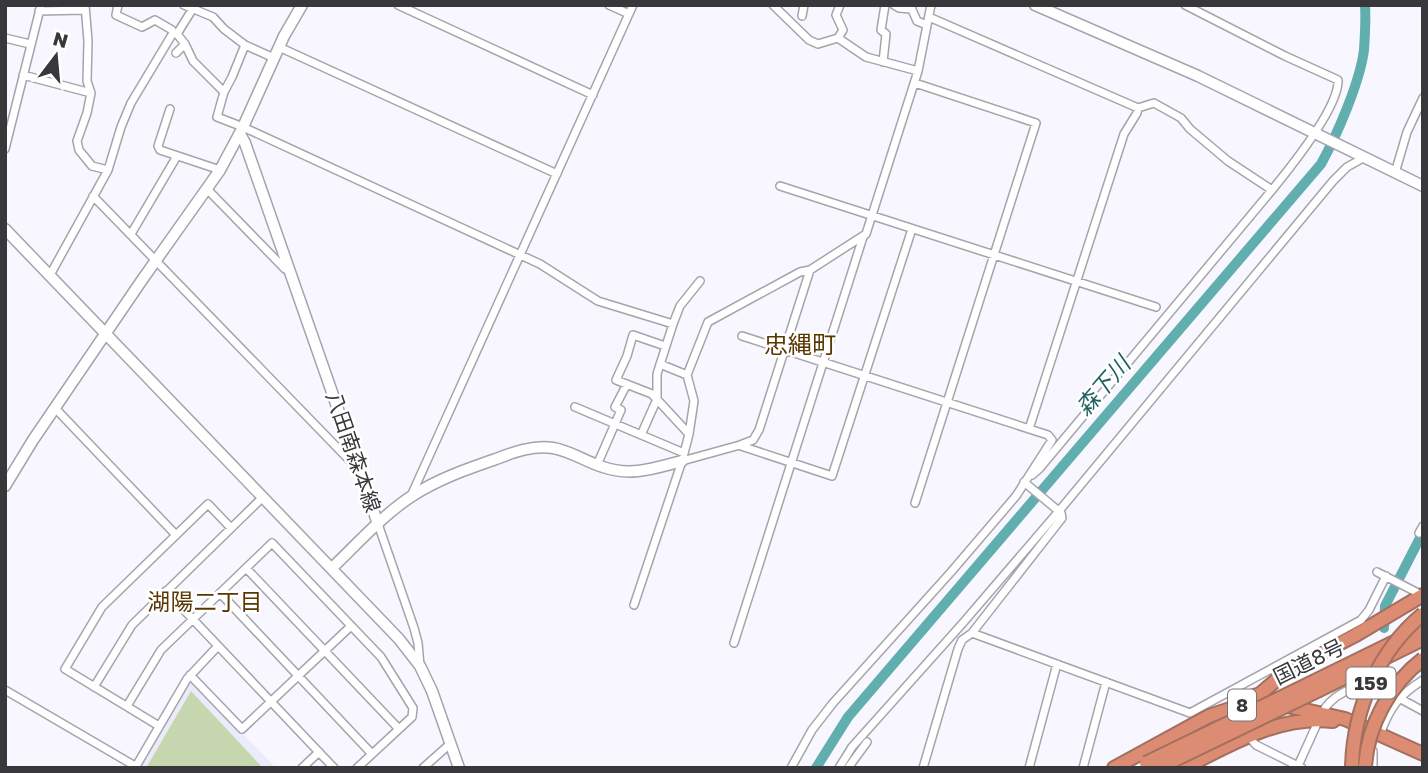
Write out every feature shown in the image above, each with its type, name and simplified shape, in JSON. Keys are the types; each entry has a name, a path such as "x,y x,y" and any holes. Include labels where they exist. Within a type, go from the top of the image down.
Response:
{"highway":[{"path":"1209,716 1224,706 1260,694 1287,671 1423,595"},
{"name":"159","path":"1352,768 1357,719 1367,691 1400,636 1423,614"},
{"name":"国道8号","path":"1317,685 1423,628"},
{"name":"国道8号","path":"1147,766 1317,685 1423,639"},
{"name":"159","path":"1364,768 1369,740 1377,718 1400,680 1423,659"},
{"name":"8","path":"1114,768 1209,716 1241,705 1283,705 1345,719 1368,728 1377,738"},
{"name":"8","path":"1184,768 1248,736 1287,723 1311,720 1346,724 1423,754"}],"street":[{"path":"118,5 116,15 142,27 155,20 172,30 185,44 193,61 224,92"},
{"path":"184,5 213,17 245,45 274,58"},
{"path":"5,486 33,440 220,170 242,131 279,47 302,5"},
{"path":"398,5 593,95"},
{"path":"609,5 629,14"},
{"path":"411,497 633,5"},
{"path":"773,5 809,40 818,44 838,37 844,30 836,15 840,5"},
{"path":"802,16 804,5"},
{"path":"883,62 886,34 881,30 885,5"},
{"path":"894,5 899,8 910,7 917,21 928,21 1138,108 1154,103 1181,118 1228,161 1272,190"},
{"path":"734,643 863,237 915,83 931,5"},
{"path":"1035,5 1198,76 1423,186"},
{"path":"791,768 812,730 833,702 951,572 1039,469 1272,190 1316,133 1332,105 1338,89 1338,80 1185,5"},
{"path":"5,149 40,8 85,7 87,81 91,93 77,141 79,150 92,166 108,170"},
{"path":"50,275 108,170 131,103 193,7"},
{"path":"838,37 866,57 918,71"},
{"path":"5,38 30,44"},
{"path":"176,53 185,44"},
{"path":"245,45 224,92 217,117 242,131 540,264 597,301 673,324"},
{"path":"279,47 557,174"},
{"path":"23,75 91,93"},
{"path":"915,83 1037,123 915,503"},
{"path":"1395,173 1407,131 1423,98"},
{"path":"1029,429 1124,134 1138,108"},
{"path":"170,109 158,146 160,150 220,170"},
{"name":"八田南森本線","path":"242,131 379,524 332,568"},
{"path":"839,768 852,747 962,624 1333,181 1361,155"},
{"path":"131,234 177,156"},
{"path":"780,186 1156,307"},
{"path":"207,189 285,268 289,268"},
{"path":"93,196 360,472"},
{"path":"5,229 399,639 420,666 432,691 459,768"},
{"path":"740,446 832,476 912,229"},
{"path":"634,605 683,457 694,401 687,375 708,322 800,272 810,270 863,237"},
{"path":"420,666 414,628 379,524 411,497 458,472 530,448 562,450 597,465 627,473 643,471 683,457 740,446 753,440 810,270"},
{"path":"641,435 657,400 657,374 673,324 680,306 700,281"},
{"path":"665,346 633,335 616,380 652,394 689,434"},
{"path":"742,336 1048,435 1052,440 1026,483"},
{"path":"660,364 687,375"},
{"path":"597,465 621,410 615,407 626,384"},
{"path":"575,407 641,435 683,457"},
{"path":"55,408 176,535"},
{"path":"923,768 962,640 972,633 1062,518 1058,510 1026,483"},
{"path":"94,687 132,625 263,497"},
{"path":"159,726 65,668 102,607 208,504 231,528"},
{"path":"127,706 161,650 272,543 381,657 412,708 412,717 357,768"},
{"path":"246,568 399,729"},
{"path":"1377,572 1423,595"},
{"path":"972,633 1190,713 1360,620 1390,578"},
{"path":"166,592 334,768"},
{"path":"220,593 372,754"},
{"path":"190,675 242,729 351,626"},
{"path":"5,690 135,767 187,679 218,646"},
{"path":"1029,768 1057,664"},
{"path":"1325,708 1332,699 1363,683 1390,678 1398,698 1423,711"},
{"path":"1373,768 1372,758 1377,738 1389,712 1398,698 1423,680"},
{"path":"1083,768 1105,682"},
{"path":"1248,736 1256,745 1299,767 1316,726"},
{"path":"848,768 867,742"},
{"path":"423,768 451,743"},
{"path":"302,768 319,752"}],"shaded area":[{"path":"192,681 276,768 137,768"}],"green space":[{"path":"191,691 263,768 146,768"}],"waterway":[{"name":"森下川","path":"816,768 848,717 1321,164 1341,124 1362,63 1365,5"},
{"path":"1384,628 1385,606 1423,532"}],"district":[{"name":"忠縄町","path":"800,345"},
{"name":"湖陽二丁目","path":"205,602"}]}
